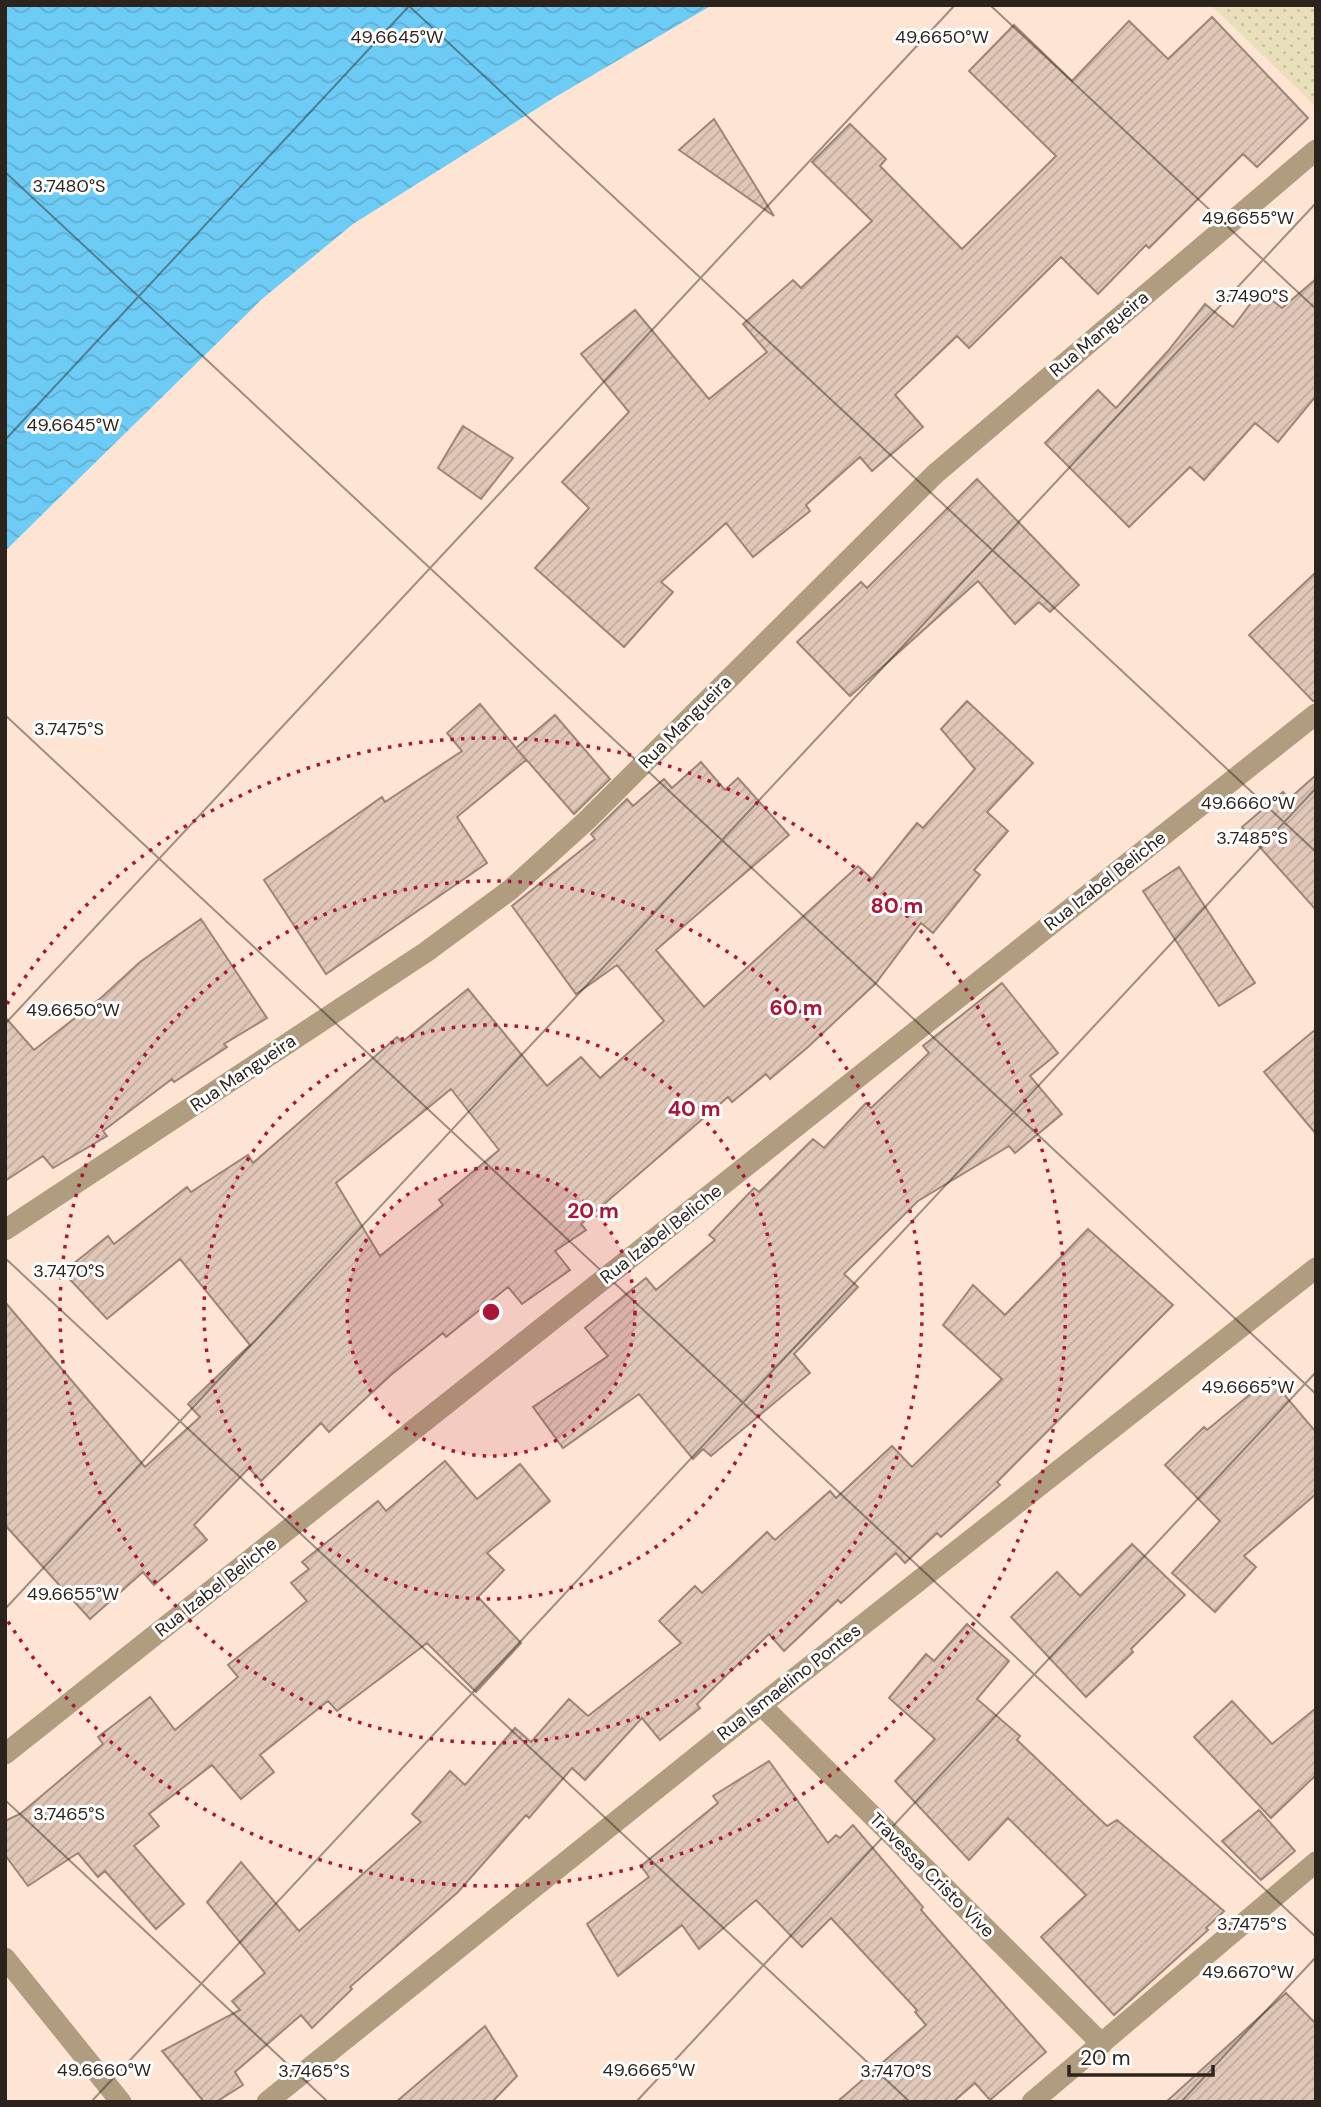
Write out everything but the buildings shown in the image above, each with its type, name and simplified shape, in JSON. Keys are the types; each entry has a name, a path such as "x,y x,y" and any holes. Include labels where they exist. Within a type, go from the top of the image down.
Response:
{"street":[{"name":"Rua Mangueira","path":"5,1230 426,952 510,890 586,821 935,474 1316,150"},
{"name":"Rua Izabel Beliche","path":"5,1754 1316,714"},
{"name":"Rua Ismaelino Pontes","path":"267,2102 761,1705 1316,1268"},
{"name":"Travessa Cristo Vive","path":"761,1705 1102,2044"},
{"path":"1032,2102 1316,1862"},
{"path":"5,1958 121,2102"}],"sand":[{"path":"1211,5 1316,5 1316,107"}],"water":[{"path":"5,5 712,5 552,99 353,224 262,299 5,551"}]}
